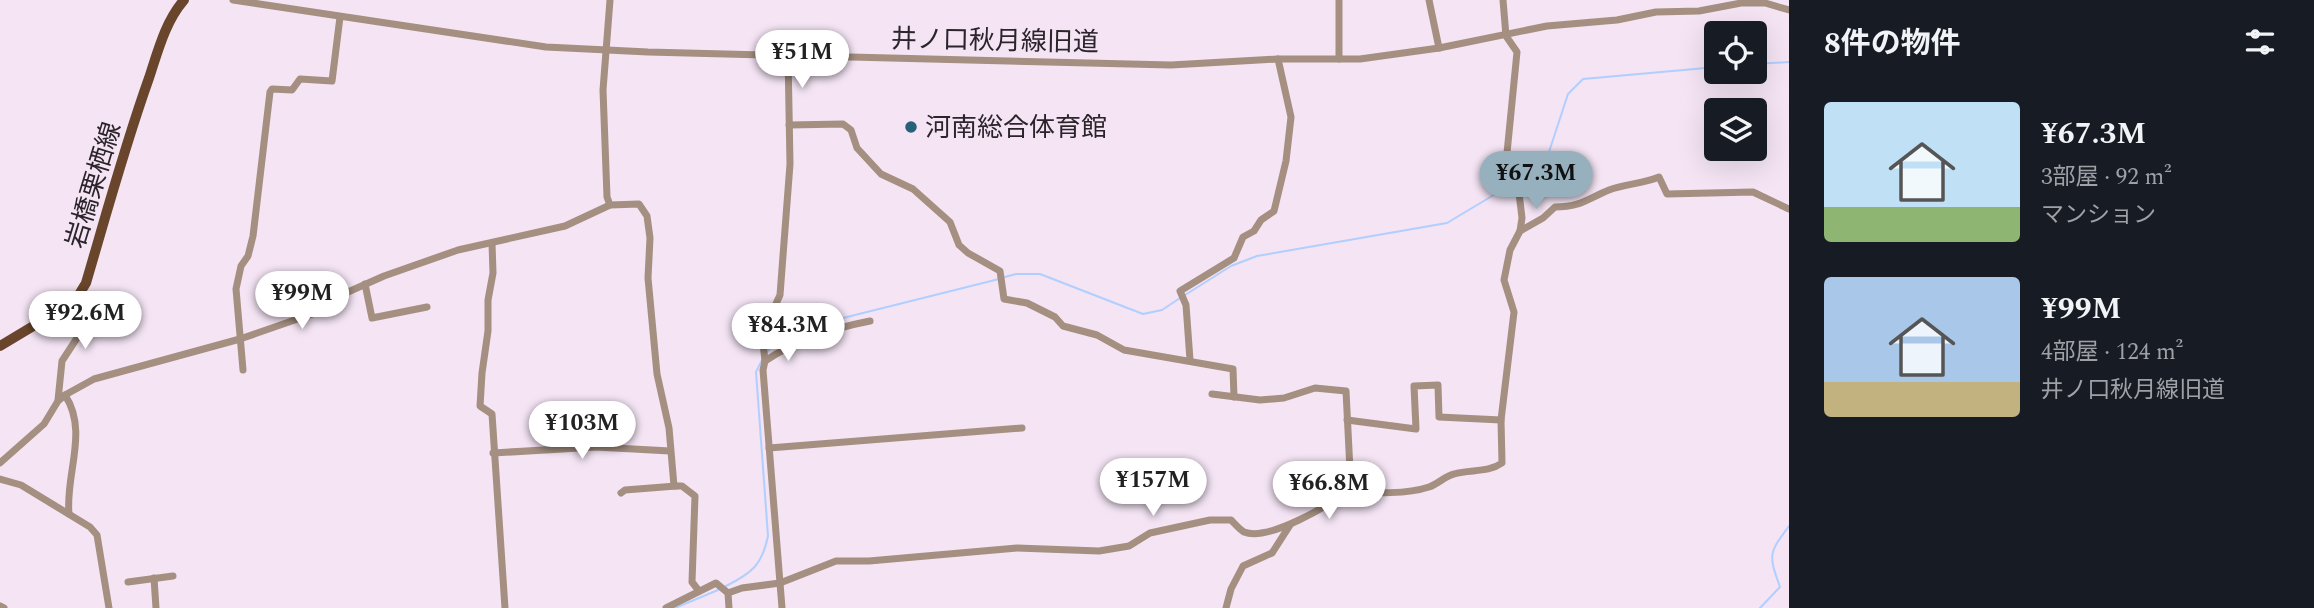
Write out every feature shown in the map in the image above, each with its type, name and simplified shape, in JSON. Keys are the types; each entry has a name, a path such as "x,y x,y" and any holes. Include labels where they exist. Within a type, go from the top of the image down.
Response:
{"main road":[{"name":"岩橋栗栖線","path":"75,301 86,283 138,110 165,33 175,11 184,0"},
{"path":"0,346 75,301"}],"street":[{"name":"井ノ口秋月線旧道","path":"233,0 534,45 1171,65 1279,59 1360,59 1439,48 1547,26 1617,20 1656,12 1699,11 1741,3 1765,3 1789,10"},
{"path":"610,0 603,90 607,197 610,205"},
{"path":"1339,0 1339,59"},
{"path":"1429,0 1439,48"},
{"path":"727,592 779,583 836,561 869,561 1017,548 1100,551 1129,546 1150,533 1210,520 1231,520 1243,531 1258,533 1291,524 1351,490 1366,493 1429,487 1452,474 1494,468 1502,463 1501,420 1514,312 1504,280 1510,250 1520,231 1522,218 1518,193 1511,179 1506,155 1517,51 1506,36 1503,0"},
{"path":"243,370 236,289 241,266 248,256 253,236 270,92 272,89 292,90 300,79 332,81 340,17"},
{"path":"782,608 762,334 780,295 790,164 788,55"},
{"path":"1190,360 1186,305 1180,291 1234,258 1243,237 1254,231 1261,220 1274,211 1286,161 1291,117 1279,59"},
{"path":"789,125 843,124 851,130 857,148 881,174 913,189 950,222 959,244 968,253 1000,271 1004,299 1027,303 1055,317 1063,326 1097,335 1124,350 1233,369 1234,397"},
{"path":"1520,231 1543,218 1555,207 1573,207 1610,190 1659,177 1667,194 1753,192 1789,209"},
{"path":"0,463 44,425 58,401 94,379 240,339 312,314 365,284 458,250 565,226 610,205 639,204 647,216 650,238 649,278 657,374 669,428 676,486"},
{"path":"492,243 493,274 488,300 488,331 480,406 492,414 505,608"},
{"path":"365,284 372,318 427,307"},
{"path":"58,401 62,361 77,338 75,301"},
{"path":"765,361 779,352 840,327 870,321"},
{"path":"1347,420 1416,429 1414,386 1438,385 1439,417 1501,420"},
{"path":"1212,394 1260,400 1284,398 1315,388 1346,391 1351,490"},
{"path":"65,395 74,411 77,435 69,514"},
{"path":"769,448 1022,428"},
{"path":"493,453 596,447 670,451"},
{"path":"0,479 21,485 90,527 97,535 109,608"},
{"path":"621,493 625,490 676,486 690,490 695,496 692,582 699,590"},
{"path":"1226,608 1231,589 1243,566 1272,553 1291,524"},
{"path":"128,582 173,576"},
{"path":"154,578 156,608"},
{"path":"666,608 716,583 727,592 729,608"}],"waterway":[{"path":"1767,63 1789,62"},
{"path":"1517,181 1535,171 1548,155 1568,94 1583,79 1704,68"},
{"path":"1185,295 1231,266 1257,256 1447,223 1512,184"},
{"path":"1005,277 1040,274 1143,314 1162,310 1180,298"},
{"path":"766,353 771,347 839,319 999,279"},
{"path":"726,586 754,567 763,554 768,536 756,372 763,358"},
{"path":"1760,608 1780,587 1772,554 1789,526"},
{"path":"675,608 718,590"}],"place":[{"name":"河南総合体育館","path":"911,127"}]}
